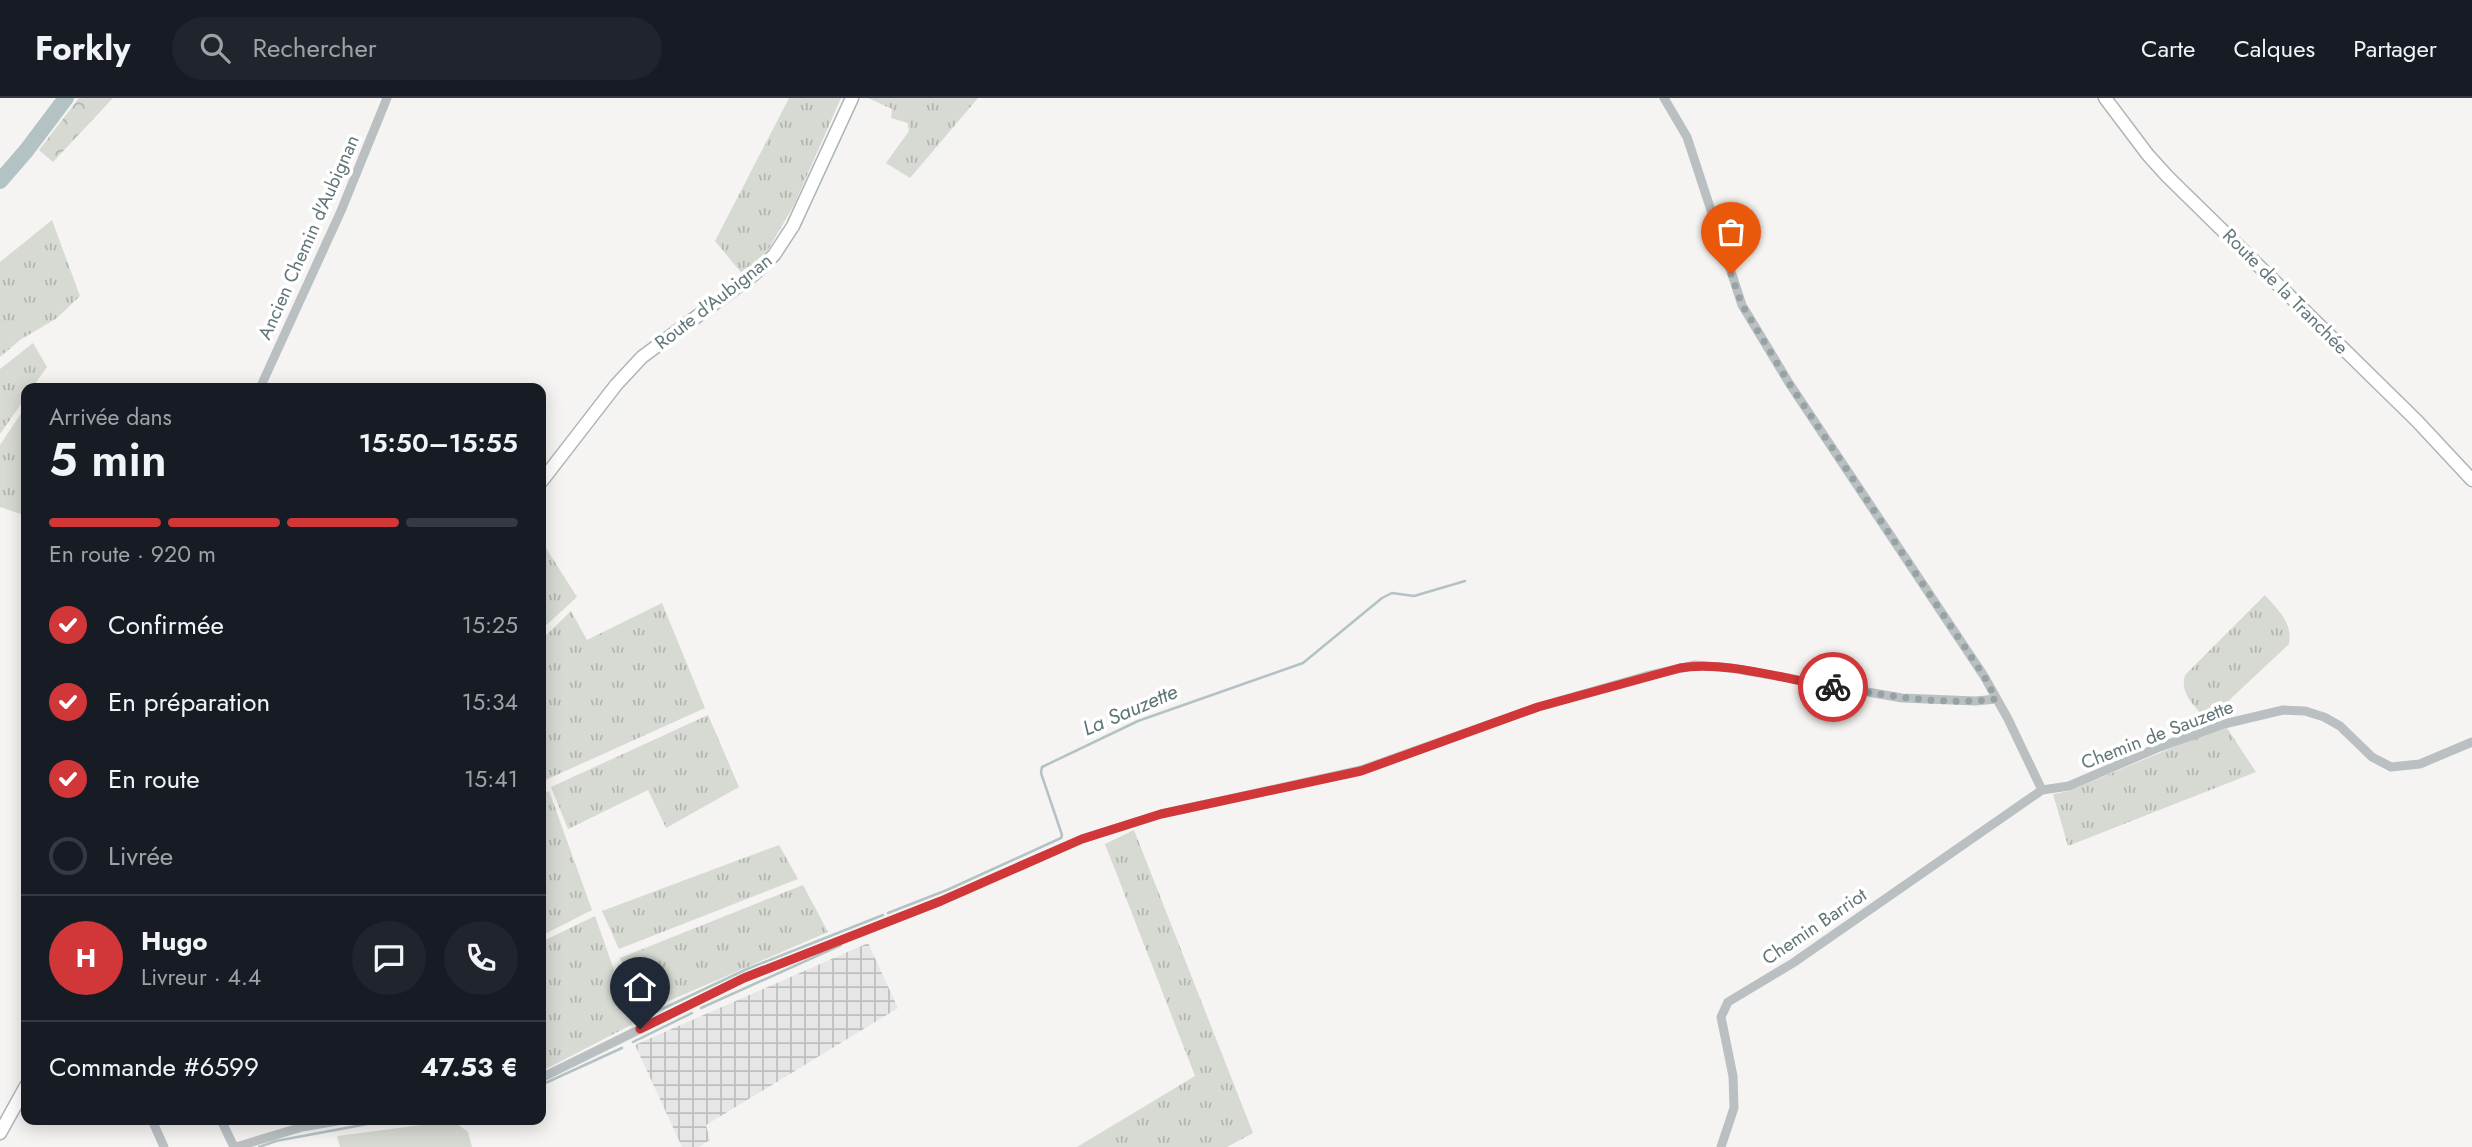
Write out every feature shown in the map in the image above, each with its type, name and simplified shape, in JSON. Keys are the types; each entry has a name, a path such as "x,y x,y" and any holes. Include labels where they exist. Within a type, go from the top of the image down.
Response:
{"street":[{"name":"Ancien Chemin d'Aubignan","path":"262,383 341,211 387,98"},
{"name":"Route d'Aubignan","path":"546,475 615,385 642,357 753,275 774,255 793,226 852,98"},
{"path":"1664,98 1687,136 1742,305 1789,383 1984,676 2042,790"},
{"name":"Route de la Tranchée","path":"2105,98 2167,176 2417,421 2472,480"},
{"path":"546,1076 744,978 941,901 1082,839 1161,814 1361,771 1538,707 1646,676 1695,665 1731,668 1902,698 1976,701 1996,699"},
{"name":"Chemin de Sauzette","path":"2042,790 2069,786 2157,748 2224,724 2283,710 2305,711 2324,717 2340,726 2372,757 2391,767 2420,764 2472,742"},
{"name":"Chemin Barriot","path":"1721,1147 1734,1108 1732,1076 1721,1017 1721,1012 1728,1002 1793,963 2042,790"},
{"path":"0,1133 21,1095"},
{"path":"154,1125 164,1147"},
{"path":"224,1125 235,1147 314,1125"}],"shaded area":[{"path":"868,943 898,1008 706,1125 710,1140 699,1147 682,1147 635,1045"}],"green space":[{"path":"79,98 113,98 53,162 39,150"},
{"path":"789,98 841,98 794,205 769,248 744,276 715,241"},
{"path":"868,98 978,98 910,178 886,163 909,131 908,123 891,118 892,109"},
{"path":"52,220 80,296 57,318 20,340 0,357 0,262"},
{"path":"33,343 47,367 36,383 21,383 21,404 0,434 0,369"},
{"path":"21,414 21,514 0,507 0,445"},
{"path":"546,548 577,597 546,625"},
{"path":"2265,595 2287,623 2289,644 2207,721 2186,694 2185,675"},
{"path":"662,603 705,708 546,780 546,635 571,611 587,640"},
{"path":"708,715 739,787 666,828 648,790 568,829 551,787"},
{"path":"2227,728 2256,772 2068,846 2053,794 2069,791 2207,733"},
{"path":"549,791 592,910 546,933 546,792"},
{"path":"1134,830 1253,1133 1227,1147 1077,1147 1195,1076 1105,844"},
{"path":"779,845 798,879 619,949 602,911"},
{"path":"803,885 828,932 641,1013 620,958"},
{"path":"595,916 633,1024 546,1069 546,940"},
{"path":"422,1125 458,1125 468,1132 472,1147 340,1147 337,1136"}],"waterway":[{"path":"0,181 66,98"},
{"name":"La Sauzette","path":"888,913 947,890 1061,838 1041,773 1042,767 1138,721 1303,663 1382,598 1392,593 1414,596 1465,581"},
{"path":"641,1019 747,969 883,915"},
{"name":"La Sauzette","path":"701,1008 841,945"},
{"name":"La Sauzette","path":"633,1042 692,1013"},
{"name":"La Sauzette","path":"546,1083 622,1048"},
{"name":"La Sauzette","path":"259,1147 276,1141 362,1125"}],"way so far":[{"path":"1731,274 1742,305 1789,383 1984,676 1996,699 1976,701 1902,698 1833,687"}],"route":[{"path":"640,1029 744,978 941,901 1082,839 1161,814 1361,771 1538,707 1695,665 1731,668 1833,687"}]}
